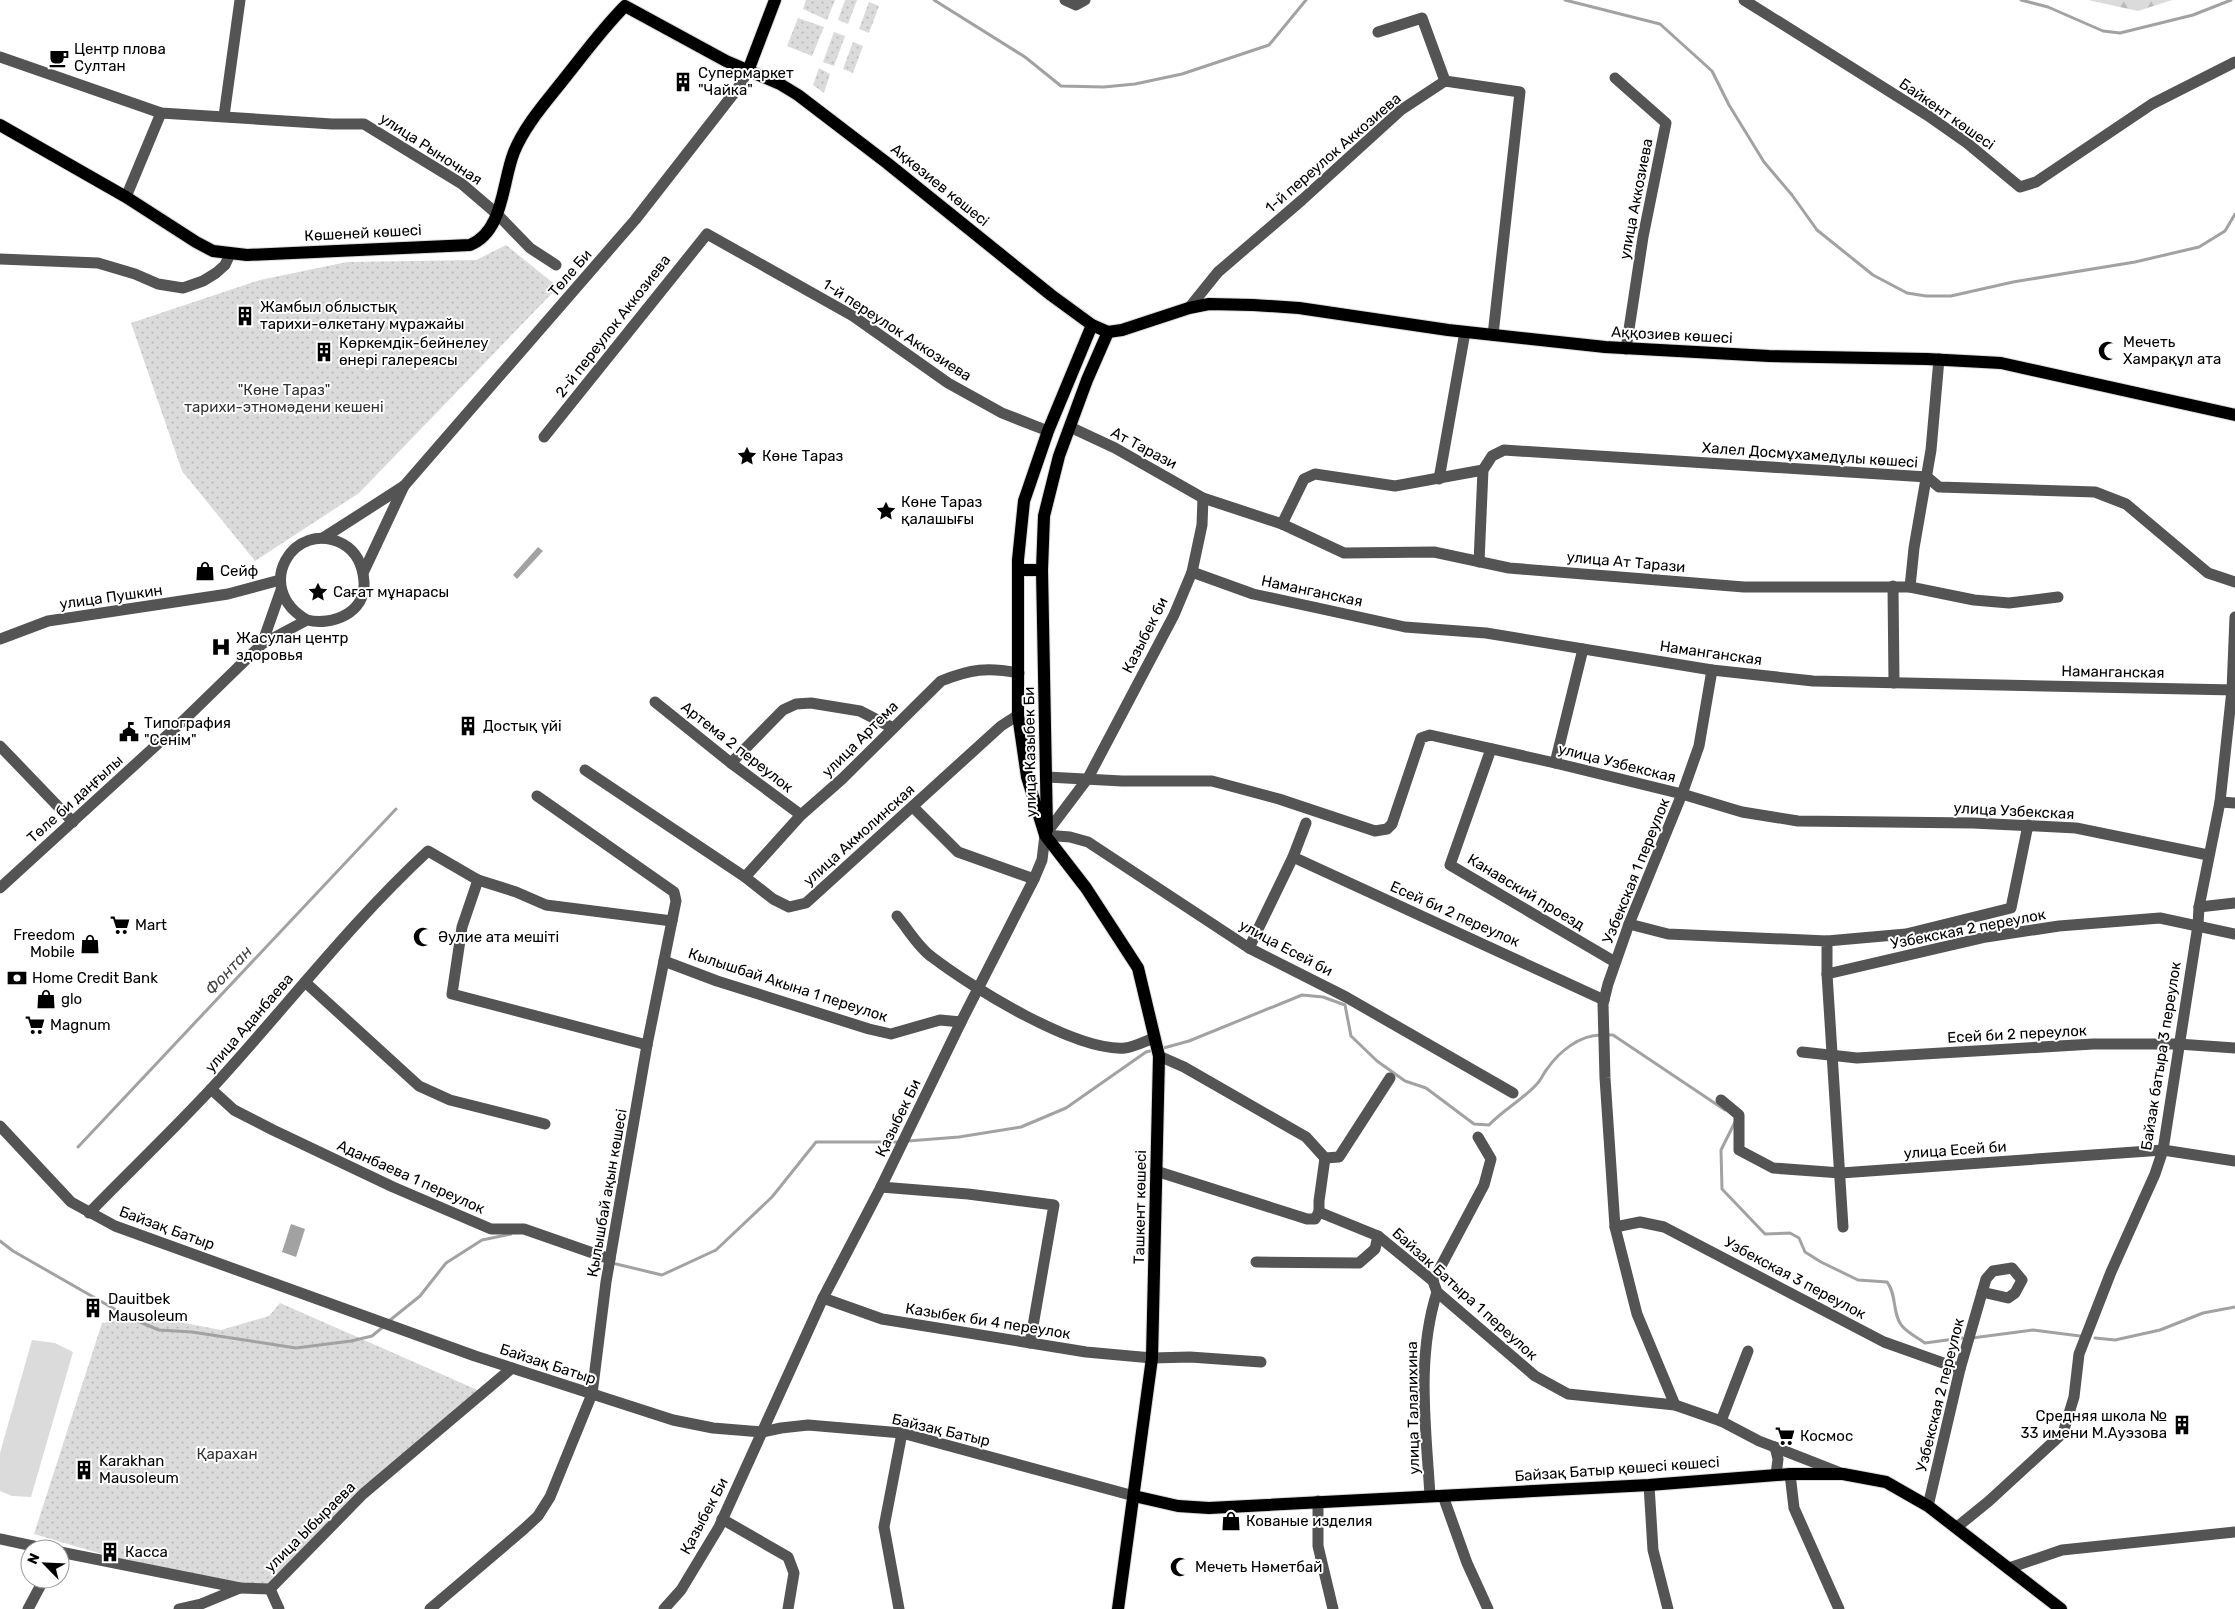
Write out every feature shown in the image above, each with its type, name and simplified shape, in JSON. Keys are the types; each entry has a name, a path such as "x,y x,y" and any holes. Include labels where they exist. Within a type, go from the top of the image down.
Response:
{"main road":[{"path":"748,70 775,0"},
{"name":"Ақкөзиев көшесі","path":"621,3 726,61 780,84 798,95 1092,325 1108,332"},
{"name":"Көшеней көшесі","path":"0,125 126,197 213,251 230,254 470,245 484,237 492,227 509,166 518,142 534,118 610,21 621,3"},
{"name":"Аққозиев көшесі","path":"1108,332 1122,330 1188,308 1229,304 1299,308 1465,332 1626,348 1769,356 1940,359 2000,363 2235,415"},
{"name":"улица Казыбек Би","path":"1046,835 1027,777 1018,715 1018,570 1024,501 1048,431 1092,325"},
{"name":"улица Казыбек Би","path":"1046,835 1048,825 1042,570 1044,516 1059,456 1108,332"},
{"path":"1018,570 1042,570"},
{"name":"Ташкент көшесі","path":"1046,835 1086,888 1138,968 1159,1056 1152,1358 1118,1609"},
{"name":"Байзақ Батыр қөшесі көшесі","path":"1134,1496 1178,1506 1209,1508 1649,1485 1790,1474 1843,1474 1886,1482 1928,1506 2061,1609"}],"street":[{"path":"224,116 240,0"},
{"path":"1066,0 1076,5 1085,0"},
{"name":"Байкент көшесі","path":"1744,0 1927,115 1967,143 2020,187 2036,182 2152,104 2235,62"},
{"path":"1378,32 1422,18 1445,81 1520,92 1493,335"},
{"name":"улица Рыночная","path":"0,57 161,113 332,124 364,124 462,184 497,214 530,248 556,265"},
{"name":"Төле Би","path":"364,571 404,486 635,220 738,88 748,70"},
{"name":"улица Аккозиева","path":"1615,78 1666,124 1643,237 1626,348"},
{"name":"1-й переулок Аккозиева","path":"1188,308 1225,266 1302,200 1401,110 1445,81"},
{"path":"126,197 161,113"},
{"name":"1-й переулок Аккозиева","path":"707,234 853,316 948,382 1002,413 1048,431"},
{"name":"2-й переулок Аккозиева","path":"544,438 707,234"},
{"path":"0,259 98,263 136,274 158,284 183,288 203,281 216,273 225,265 230,254"},
{"path":"1439,479 1465,332"},
{"path":"1910,587 1914,548 1927,477 1940,359"},
{"name":"Ат Тарази","path":"1070,427 1114,448 1203,498"},
{"name":"Халел Досмұхамедұлы көшесі","path":"1483,470 1492,456 1504,450 1927,477 1939,487 2095,492 2126,504 2208,573 2235,582"},
{"path":"1282,524 1304,479 1315,474 1395,486 1483,470 1479,562"},
{"name":"Төле Би","path":"323,538 404,486"},
{"name":"улица Ат Тарази","path":"1203,498 1282,524 1344,553 1434,552 1509,568 1744,587 1910,587 1974,600 2009,603 2058,597"},
{"name":"Казыбек би","path":"1046,835 1088,778 1174,615 1192,572 1202,526 1203,498"},
{"path":"262,644 280,585 282,567 288,555 298,546 310,540 323,538 336,540 348,546 358,558 364,571 364,586 360,600 353,610 343,618 331,622 319,623 307,620 289,607 280,585"},
{"name":"Наманганская","path":"1192,572 1253,594 1405,627 1486,633 1712,670 1813,681 2233,690"},
{"name":"улица Пушкин","path":"0,639 48,621 280,585"},
{"path":"1893,586 1894,683"},
{"name":"Байзак батыра 3 переулок","path":"1957,1527 1989,1501 2063,1433 2074,1397 2078,1354 2111,1272 2155,1174 2163,1150 2198,925 2199,907 2220,802 2233,690 2235,617"},
{"path":"262,644 307,620"},
{"name":"Төле би даңғылы","path":"0,888 237,671 262,644"},
{"path":"1555,763 1583,649"},
{"name":"улица Артема","path":"744,877 802,815 842,780 929,690 941,681 958,673 994,668 1019,674"},
{"name":"Узбекская 1 переулок","path":"1615,1226 1603,1024 1604,1000 1629,924 1682,794 1699,746 1712,670"},
{"name":"Артема 2 переулок","path":"655,702 731,763 802,815"},
{"path":"731,763 783,710 796,704 811,703 860,711 893,728"},
{"name":"улица Акмолинская","path":"584,770 744,877 773,899 789,906 806,903 1001,726 1018,715"},
{"name":"улица Узбекская","path":"1088,778 1122,781 1212,781 1278,799 1375,831 1387,829 1392,824 1421,738 1430,735 1682,794 1742,812 1798,822 2028,825 2076,828 2208,855"},
{"path":"0,746 73,822"},
{"name":"Канавский проезд","path":"1491,749 1450,864 1615,962"},
{"path":"1046,777 1088,778"},
{"name":"Қылышбай ақын көшесі","path":"430,1609 538,1516 550,1497 592,1394 610,1259 647,1045 676,901 674,892 537,796"},
{"path":"2220,802 2235,803"},
{"path":"913,807 958,852 1034,879"},
{"path":"1249,948 1293,857 1306,823"},
{"name":"Узбекская 2 переулок","path":"1629,924 1668,934 1827,941 1906,934 2011,908 2028,825"},
{"name":"Қазыбек Би","path":"664,1609 681,1590 722,1519 823,1298 881,1187 961,1022 1034,879 1042,860 1046,835"},
{"name":"улица Есей би","path":"1046,835 1070,837 1088,842 1249,948 1346,997 1512,1093"},
{"name":"улица Аданбаева","path":"90,1213 211,1089 397,880 428,851 478,880"},
{"name":"Есей би 2 переулок","path":"1293,857 1604,1000"},
{"path":"647,1045 452,994 462,927 478,880 516,892 546,905 672,920"},
{"path":"2199,907 2235,903"},
{"path":"898,916 930,956 979,988 1058,1032 1102,1046 1126,1048 1154,1038"},
{"name":"Узбекская 2 переулок","path":"1826,974 1986,937 2059,926 2160,918 2235,934"},
{"path":"1827,941 1826,974 1841,1173 1843,1227"},
{"name":"Кылышбай Акына 1 переулок","path":"664,961 717,981 869,1029 891,1034 940,1020 961,1022"},
{"path":"305,982 419,1086 450,1100 545,1124"},
{"name":"Есей би 2 переулок","path":"1802,1052 1857,1058 2093,1044 2178,1044 2235,1048"},
{"path":"1159,1056 1184,1067 1306,1137 1325,1158"},
{"path":"1325,1158 1340,1157 1390,1078"},
{"name":"Аданбаева 1 переулок","path":"211,1089 234,1110 273,1130 491,1229 524,1229 610,1259"},
{"name":"улица Есей би","path":"1721,1100 1739,1115 1739,1150 1773,1168 1841,1173 2163,1150 2235,1161"},
{"name":"Байзақ Батыр","path":"0,1126 61,1193 90,1213 124,1229 475,1356 673,1420 713,1428 762,1432 808,1425 902,1433 1134,1496"},
{"path":"1435,1286 1484,1185 1491,1159 1478,1137"},
{"path":"1156,1171 1307,1219 1315,1219 1319,1212 1325,1158"},
{"path":"881,1187 968,1194 1054,1205 1030,1343"},
{"name":"Байзак Батыра 1 переулок","path":"1319,1212 1378,1236 1535,1376 1568,1394 1675,1405 1721,1421 1775,1447 1843,1474"},
{"name":"Узбекская 3 переулок","path":"1615,1226 1640,1222 1664,1227 1884,1342 1960,1369"},
{"path":"1615,1226 1637,1314 1675,1405"},
{"name":"Байзак Батыра 1 переулок","path":"1256,1262 1359,1263 1375,1250 1378,1236"},
{"name":"улица Талалихина","path":"1430,1496 1424,1390 1425,1343 1435,1286"},
{"name":"Узбекская 2 переулок","path":"1928,1506 1960,1369 1982,1292"},
{"name":"Казыбек би 4 переулок","path":"823,1298 882,1319 1086,1352 1152,1358"},
{"path":"1721,1421 1748,1351"},
{"path":"1152,1358 1190,1357 1261,1362"},
{"name":"улица Ыбыраева","path":"70,1554 240,1588 270,1589 364,1494 512,1368"},
{"path":"899,1609 884,1527 902,1433"},
{"path":"1775,1447 1778,1459 1776,1475"},
{"path":"1790,1474 1794,1508 1839,1609"},
{"path":"1649,1485 1653,1550 1668,1609"},
{"path":"1443,1496 1467,1563 1488,1609"},
{"path":"1318,1501 1318,1546 1333,1609"},
{"path":"722,1519 788,1557 794,1573 788,1609"},
{"path":"2009,1568 2062,1550 2235,1532"},
{"path":"0,1539 20,1543"},
{"path":"179,1609 201,1604 240,1588"},
{"path":"28,1609 39,1589"},
{"path":"270,1589 279,1609"}],"green space":[{"path":"806,0 835,0 827,20 803,9"},
{"path":"845,0 857,0 848,24 838,20"},
{"path":"2088,0 2172,0 2138,11"},
{"path":"869,2 879,6 869,33 859,29"},
{"path":"798,18 824,27 812,56 787,46"},
{"path":"834,32 845,36 834,66 823,62"},
{"path":"853,42 863,46 853,73 843,69"},
{"path":"819,68 830,74 824,93 813,85"},
{"name":"\"Көне Тараз\" тарихи-этномәдени кешені","path":"506,245 558,287 359,493 255,561 182,471 131,323 260,280 347,262 476,260"},
{"name":"Қарахан","path":"280,1303 482,1392 263,1589 112,1557 70,1545 70,1539 51,1539 34,1534 102,1323 148,1316 221,1330 269,1316"},
{"path":"32,1340 55,1343 73,1352 31,1497 12,1496 0,1491 0,1453"}],"shaded area":[{"path":"538,547 543,551 517,579 513,575"},
{"path":"291,1224 305,1229 296,1257 282,1252"}],"waterway":[{"path":"934,0 1025,57 1061,86 1104,87 1135,84 1182,74 1269,45 1306,0"},
{"path":"1565,0 1660,24 1712,71 1729,105 1764,162 1792,195 1817,230 1873,275 1907,293 1926,296 1951,296 2013,282 2135,262 2199,247 2225,231 2235,214"},
{"path":"2021,0 2048,7 2103,31 2120,33 2193,15 2231,0"},
{"name":"Фонтан","path":"78,1147 396,809"},
{"path":"1160,1049 1189,1041 1302,995 1323,997 1345,1005 1351,1036 1377,1061 1405,1081 1426,1088 1474,1124 1489,1125 1536,1085 1552,1063 1570,1046 1585,1038 1601,1035"},
{"path":"1607,1035 1613,1035 1725,1110"},
{"path":"908,1141 959,1137 1021,1127 1066,1108 1146,1052 1154,1050"},
{"path":"1735,1122 1721,1150 1722,1189 1765,1234 1790,1233 1799,1238 1805,1252 1821,1262 1858,1280 1887,1282 1892,1292 1895,1310 1902,1326 1925,1343 1962,1338"},
{"path":"612,1263 662,1275 716,1250 772,1197 816,1142 899,1142"},
{"path":"389,1321 420,1296 446,1263 482,1240 511,1234"},
{"path":"0,1241 13,1251 130,1318 159,1330 192,1332 296,1348 351,1341 372,1336 383,1327"},
{"path":"2095,1338 2115,1340 2160,1330 2203,1313 2235,1307"},
{"path":"1972,1338 2033,1330 2080,1336"}],"place":[{"name":"Центр плова Султан","path":"59,58"},
{"name":"Супермаркет \"Чайка\"","path":"683,82"},
{"name":"Жамбыл облыстық тарихи-өлкетану мұражайы","path":"245,316"},
{"name":"Мечеть Хамрақұл ата","path":"2108,351"},
{"name":"Көркемдік-бейнелеу өнері галереясы","path":"324,352"},
{"name":"Көне Тараз","path":"747,456"},
{"name":"Көне Тараз қалашығы","path":"886,511"},
{"name":"Сейф","path":"205,571"},
{"name":"Сағат мұнарасы","path":"318,592"},
{"name":"Жасулан центр здоровья","path":"221,647"},
{"name":"Достық үйі","path":"468,726"},
{"name":"Типография \"Сенім\"","path":"129,732"},
{"name":"Mart","path":"120,925"},
{"name":"Әулие ата мешіті","path":"423,937"},
{"name":"Freedom Mobile","path":"90,944"},
{"name":"Home Credit Bank","path":"17,978"},
{"name":"glo","path":"46,999"},
{"name":"Magnum","path":"35,1025"},
{"name":"Dauitbek Mausoleum","path":"93,1308"},
{"name":"Средняя школа № 33 имени М.Ауэзова","path":"2182,1425"},
{"name":"Космос","path":"1785,1436"},
{"name":"Karakhan Mausoleum","path":"84,1470"},
{"name":"Кованые изделия","path":"1231,1521"},
{"name":"Касса","path":"110,1552"},
{"name":"Мечеть Нәметбай","path":"1180,1567"}]}
